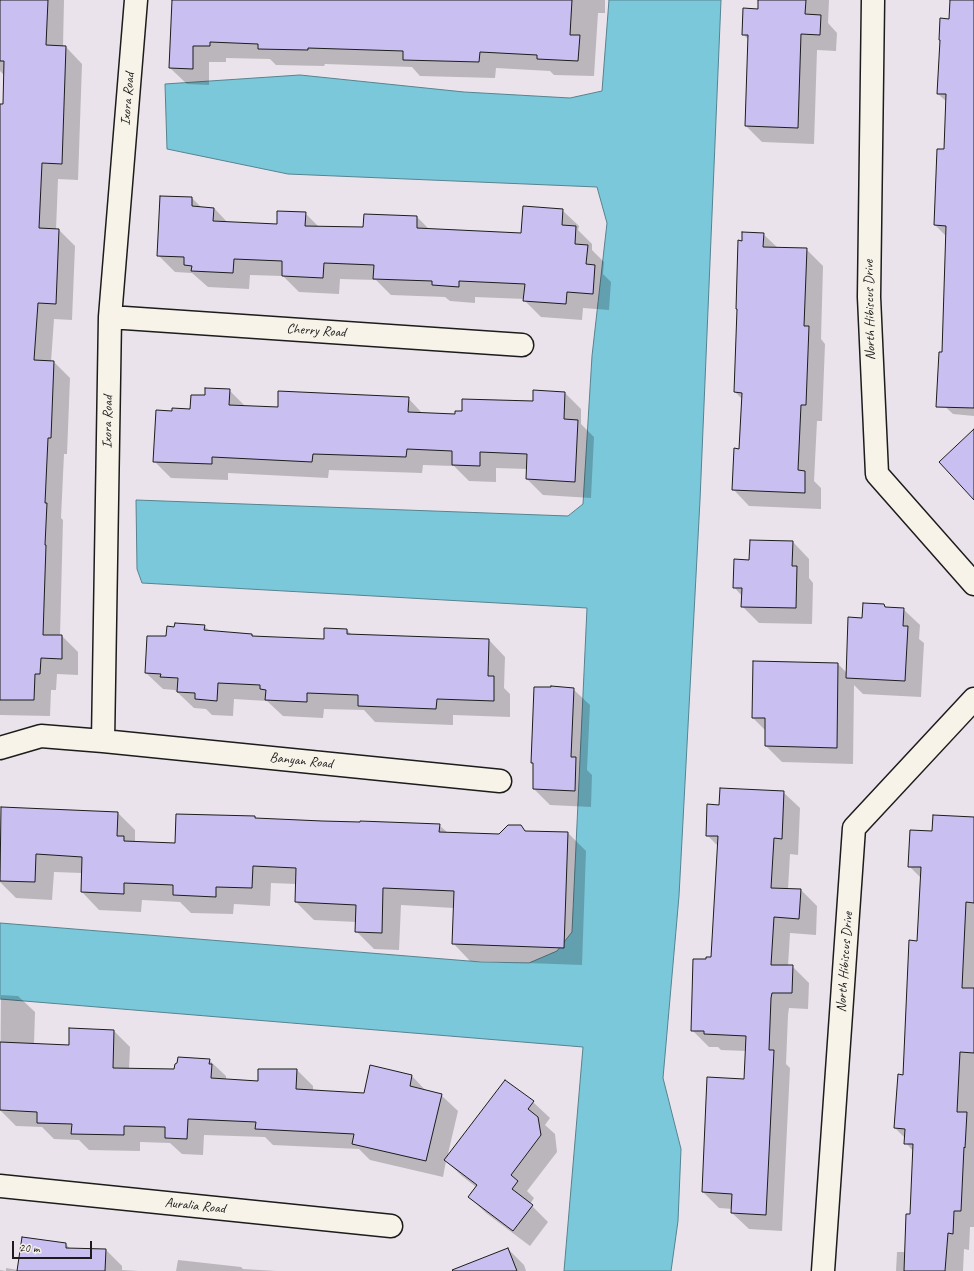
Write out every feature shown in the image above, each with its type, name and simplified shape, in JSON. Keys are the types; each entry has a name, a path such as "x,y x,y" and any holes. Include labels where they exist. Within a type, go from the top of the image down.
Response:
{"street":[{"name":"Ixora Road","path":"103,741 110,317 136,0"},
{"name":"North Hibiscus Drive","path":"873,0 868,297 877,474 974,584"},
{"name":"Cherry Road","path":"110,317 522,345"},
{"name":"North Hibiscus Drive","path":"823,1271 854,828 974,699"},
{"path":"0,748 41,736 103,741"},
{"name":"Banyan Road","path":"103,741 500,781"},
{"name":"Auralia Road","path":"0,1186 391,1226"}],"water":[{"path":"609,0 721,0 700,500 679,896 663,1078 681,1149 678,1221 671,1271 564,1271 583,1047 0,999 0,923 481,962 529,963 557,951 572,932 587,608 142,583 137,569 136,500 568,516 583,504 592,356 607,223 597,187 288,174 167,149 165,84 300,75 464,92 570,98 602,91"}],"building":[{"path":"0,0 48,0 46,45 66,46 62,164 42,163 39,228 59,229 56,304 38,303 34,360 54,361 51,438 48,438 45,503 47,503 43,635 62,635 62,659 41,658 40,674 35,674 34,700 0,700 0,104 3,104 4,61 0,61"},
{"path":"172,0 572,0 570,35 580,35 578,61 537,59 537,55 480,52 479,62 403,60 403,51 308,48 308,50 258,49 258,44 210,42 210,46 193,46 193,69 169,68"},
{"path":"758,0 806,0 805,14 821,15 820,35 801,34 798,128 745,126 748,35 742,35 743,8 758,9"},
{"path":"950,0 974,0 974,408 936,407 939,352 942,352 946,226 934,225 937,149 944,149 946,94 937,94 940,18 949,19"},
{"path":"160,196 192,197 192,206 214,208 213,221 277,224 277,211 306,212 305,226 363,227 364,214 417,216 417,228 521,233 523,206 563,209 562,225 576,226 575,244 588,245 586,264 595,265 593,294 567,292 566,304 523,301 525,284 459,281 459,287 432,285 432,281 373,279 374,265 324,263 323,278 282,276 282,261 234,259 233,273 191,271 192,266 184,265 184,257 157,256"},
{"path":"742,232 764,233 763,247 807,248 804,326 809,326 806,405 801,405 798,470 805,471 805,493 732,490 734,448 739,449 742,393 734,392 738,240 742,241"},
{"path":"205,388 230,389 229,405 278,407 278,391 409,397 408,412 455,414 455,411 462,411 462,399 533,401 533,390 565,392 564,419 578,420 575,482 526,479 527,454 480,452 480,466 452,465 452,451 407,449 406,457 313,454 312,462 212,457 212,464 153,462 156,410 172,411 172,408 190,409 191,395 205,395"},
{"path":"974,429 974,500 939,462"},
{"path":"750,540 793,541 792,566 797,566 796,608 741,607 742,588 733,588 734,559 749,560"},
{"path":"863,603 884,604 885,607 904,608 903,626 908,626 905,681 846,678 848,617 862,618"},
{"path":"175,623 205,625 204,630 252,634 252,636 324,639 324,628 347,629 347,634 489,639 488,676 494,676 494,701 437,699 436,709 358,706 358,695 307,693 307,702 265,700 266,690 260,689 260,685 218,683 217,701 195,699 195,693 177,692 178,678 160,677 161,674 145,673 147,636 166,636 167,626 174,627"},
{"path":"753,661 838,663 837,748 765,746 765,718 752,718"},
{"path":"551,686 574,688 571,757 576,757 575,791 533,789 533,763 531,763 534,687"},
{"path":"720,788 784,791 782,839 774,838 771,888 801,889 799,919 774,917 771,965 793,965 792,993 772,993 771,998 769,1050 774,1050 766,1215 731,1213 732,1194 702,1192 707,1077 744,1079 746,1036 704,1034 704,1031 691,1031 693,959 706,959 706,957 711,957 718,836 706,836 707,804 719,805"},
{"path":"1,807 118,812 117,836 124,836 124,841 175,843 176,814 255,816 255,818 322,821 440,824 439,832 499,834 508,825 521,825 525,831 568,832 564,948 452,944 454,891 383,888 382,933 355,932 356,905 295,902 296,868 253,866 252,888 216,887 216,897 173,895 173,885 124,883 124,894 81,892 82,857 36,854 35,882 0,881"},
{"path":"933,815 974,817 974,903 966,902 962,988 974,988 974,1053 960,1052 957,1112 967,1112 961,1211 954,1211 953,1234 948,1233 945,1271 904,1271 906,1214 910,1214 913,1144 904,1144 905,1129 894,1128 898,1074 903,1075 909,940 917,941 921,867 908,867 910,830 932,831"},
{"path":"69,1028 114,1030 113,1068 174,1069 178,1057 210,1059 209,1064 212,1064 211,1078 258,1081 258,1069 297,1069 296,1089 364,1093 370,1065 412,1075 410,1086 442,1094 426,1161 352,1144 354,1134 255,1129 256,1122 188,1119 187,1139 165,1138 165,1127 124,1126 124,1135 71,1134 72,1124 37,1123 37,1112 0,1110 0,1042 69,1045"},
{"path":"505,1080 534,1101 528,1109 538,1117 541,1135 511,1175 518,1181 512,1189 533,1205 513,1231 468,1197 477,1185 444,1160"},
{"path":"22,1237 66,1243 66,1248 106,1249 105,1271 17,1271"},
{"path":"508,1248 517,1271 452,1270"}]}
